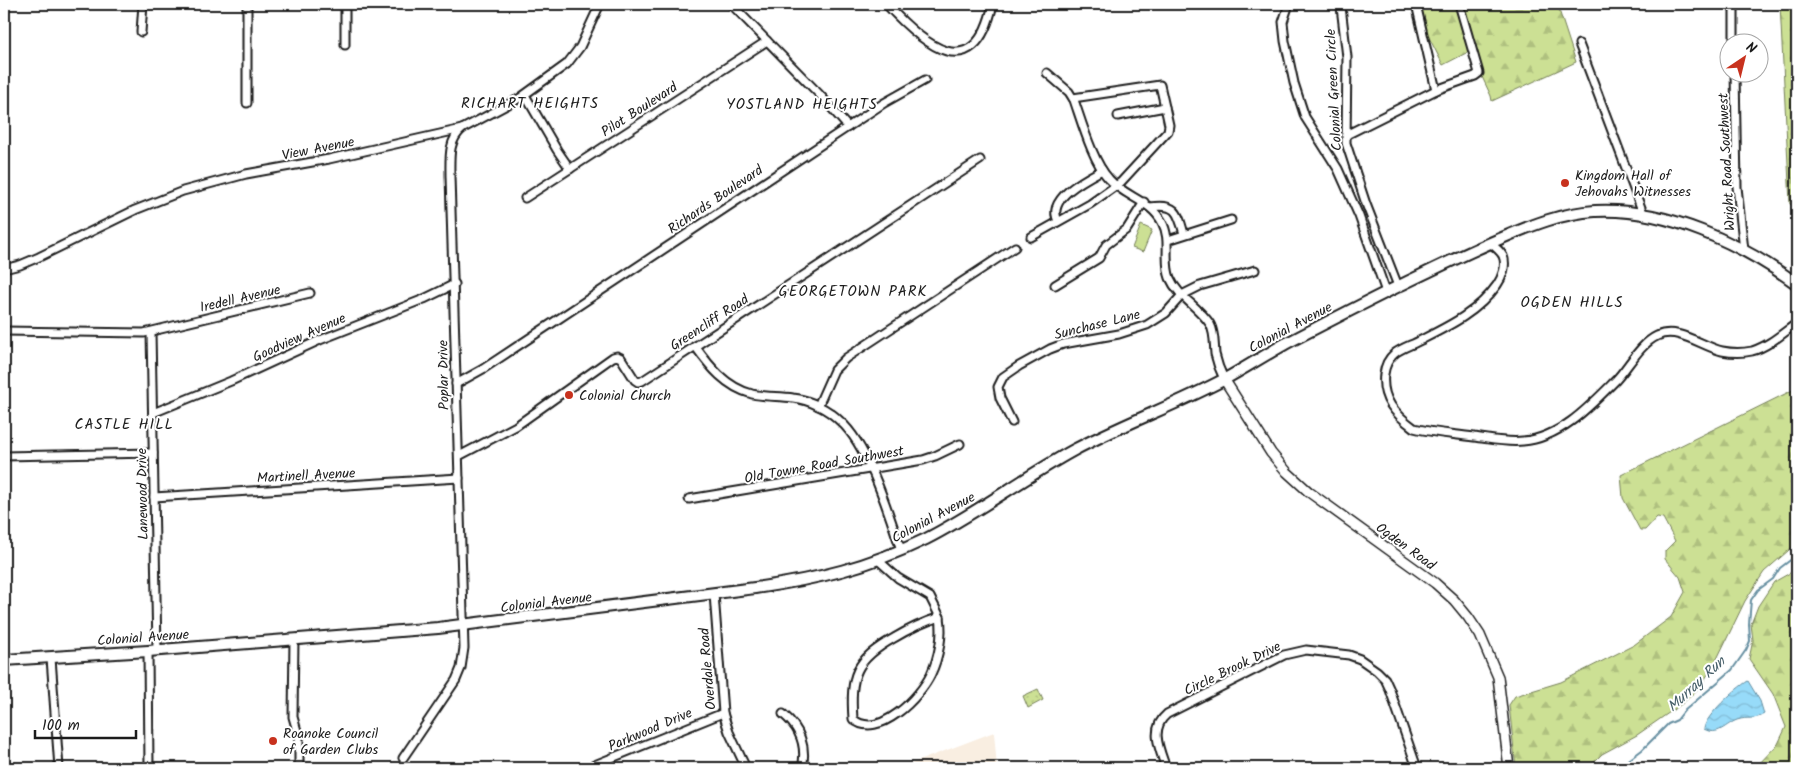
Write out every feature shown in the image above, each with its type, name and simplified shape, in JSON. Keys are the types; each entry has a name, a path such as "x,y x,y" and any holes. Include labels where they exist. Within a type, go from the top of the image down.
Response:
{"main road":[{"name":"Colonial Avenue","path":"4,660 152,651 463,625 714,594 806,581 840,572 902,550 957,522 1041,469 1096,438 1224,379 1286,344 1428,270 1542,221 1577,213 1615,211 1643,213 1687,227 1762,259 1797,284"}],"street":[{"path":"141,32 143,4"},
{"path":"247,4 247,103"},
{"path":"344,4 344,45"},
{"name":"View Avenue","path":"4,269 39,257 135,210 183,191 246,174 329,159 462,129 525,95 567,64 574,57 585,38 600,4"},
{"path":"886,4 928,42 945,52 951,53 965,51 978,40 987,23 993,4"},
{"name":"Colonial Green Circle","path":"1289,4 1283,22 1285,40 1294,83 1305,118 1338,169 1359,216 1386,292"},
{"path":"1416,4 1436,90"},
{"path":"1346,135 1436,90 1476,76 1479,73 1459,4"},
{"path":"1734,4 1734,32"},
{"path":"732,5 821,96 848,127"},
{"name":"Colonial Green Circle","path":"1340,5 1347,57 1346,135 1348,153 1398,286"},
{"name":"Pilot Boulevard","path":"525,198 767,41"},
{"path":"1578,44 1643,213"},
{"path":"1047,73 1073,98 1102,170 1116,186 1147,204 1163,224 1168,240 1168,271 1175,286 1182,295 1209,323 1214,335 1218,366 1224,379"},
{"name":"Richards Boulevard","path":"456,384 483,369 901,92 925,80"},
{"name":"Wright Road Southwest","path":"1735,82 1737,187 1744,250"},
{"path":"1031,237 1090,204 1116,186 1168,131 1169,125 1160,85 1073,98"},
{"path":"525,95 570,169"},
{"path":"1118,116 1165,107"},
{"name":"Poplar Drive","path":"403,758 456,680 463,658 455,284 450,148 455,135 462,129"},
{"name":"Greencliff Road","path":"459,456 516,426 613,357 621,358 638,382 642,381 980,160"},
{"path":"1058,221 1056,208 1064,195 1102,170"},
{"path":"1147,204 1166,206 1173,209 1180,217 1184,234"},
{"path":"1055,285 1099,258 1106,245 1127,229 1147,204"},
{"path":"1168,240 1231,220"},
{"path":"1490,243 1503,256 1504,264 1500,280 1490,295 1471,313 1393,354 1385,368 1386,398 1402,419 1414,428 1508,441 1524,441 1536,438 1567,424 1602,394 1648,343 1657,336 1666,333 1682,336 1721,351 1734,353 1760,348 1797,323"},
{"path":"818,406 834,370 846,358 1015,247"},
{"path":"1182,295 1200,286 1255,270"},
{"name":"Goodview Avenue","path":"153,413 247,374 320,340 424,299 455,284"},
{"name":"Iredell Avenue","path":"151,332 310,293"},
{"name":"Sunchase Lane","path":"1012,422 998,391 1000,381 1004,377 1034,357 1063,344 1119,334 1147,325 1166,313 1182,295"},
{"path":"4,331 151,332"},
{"name":"Lanewood Drive","path":"149,768 154,497 151,332"},
{"path":"695,346 717,374 741,390 752,394 796,398 818,406 839,419 855,438 870,468 902,550"},
{"name":"Ogden Road","path":"1224,379 1271,453 1288,472 1309,492 1435,584 1454,600 1468,617 1480,635 1498,677 1509,768"},
{"name":"Old Towne Road Southwest","path":"689,499 923,460 960,444"},
{"path":"4,456 154,453"},
{"name":"Martinell Avenue","path":"154,497 459,478"},
{"path":"878,560 898,578 930,596 940,617 938,653 931,675 910,704 890,719 872,725 859,724 853,719 854,679 867,655 906,631 940,617"},
{"name":"Overdale Road","path":"714,594 723,712 729,732 746,768"},
{"path":"294,640 293,717 299,738 299,768"},
{"name":"Circle Brook Drive","path":"1166,768 1157,735 1159,723 1167,714 1284,655 1306,650 1349,655 1360,659 1377,670 1385,679 1390,690 1417,768"},
{"path":"51,658 58,768"},
{"name":"Parkwood Drive","path":"587,768 723,712"},
{"path":"784,714 796,727 800,735 804,751 802,768"}],"shaded area":[{"path":"994,732 997,768 900,768"}],"green space":[{"path":"1412,4 1559,4 1558,7 1576,62 1492,101 1470,51 1443,65"},
{"path":"1780,4 1797,4 1797,208 1790,204"},
{"path":"1141,225 1152,230 1143,252 1132,248"},
{"path":"1797,388 1797,543 1764,572 1745,601 1715,663 1700,687 1683,703 1637,735 1602,754 1588,768 1516,768 1509,705 1515,696 1561,682 1634,645 1671,617 1685,592 1680,577 1665,559 1665,551 1675,541 1663,518 1657,517 1645,530 1640,530 1623,498 1621,475"},
{"path":"1797,569 1797,768 1755,768 1778,744 1786,727 1773,694 1749,659 1753,640 1751,624 1758,606 1774,582"},
{"path":"1038,689 1043,700 1028,708 1023,696"}],"water":[{"path":"1748,681 1760,701 1764,714 1737,720 1714,732 1704,729 1715,710"}],"waterway":[{"name":"Murray Run","path":"1618,768 1642,750 1668,724 1677,720 1684,711 1732,670 1750,641 1751,600 1758,590 1773,579 1780,568 1797,555"}],"place":[{"name":"Kingdom Hall of Jehovahs Witnesses","path":"1565,183"},
{"name":"Colonial Church","path":"569,395"},
{"name":"Roanoke Council of Garden Clubs","path":"273,741"}],"district":[{"name":"RICHART HEIGHTS","path":"530,103"},
{"name":"YOSTLAND HEIGHTS","path":"802,104"},
{"name":"GEORGETOWN PARK","path":"853,291"},
{"name":"OGDEN HILLS","path":"1572,302"},
{"name":"CASTLE HILL","path":"124,424"}]}
